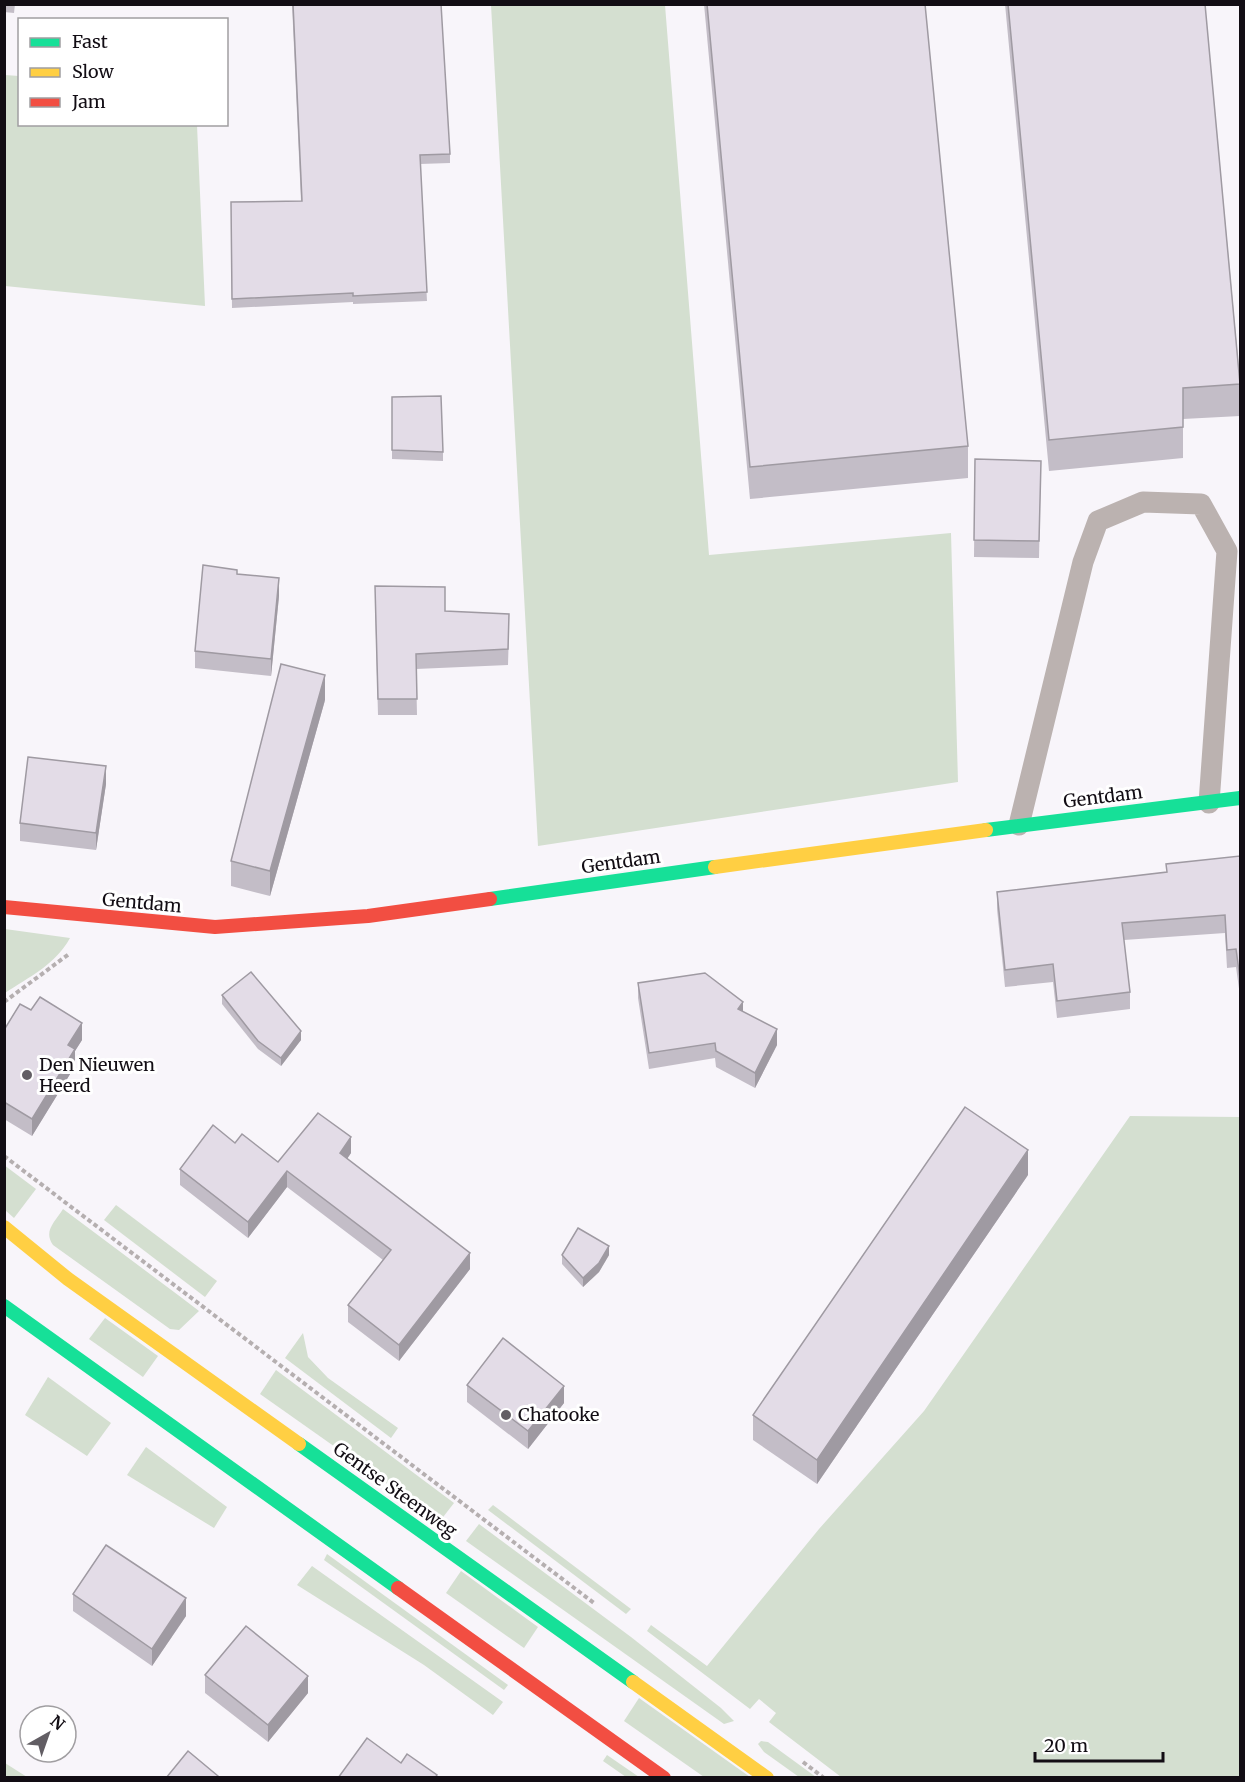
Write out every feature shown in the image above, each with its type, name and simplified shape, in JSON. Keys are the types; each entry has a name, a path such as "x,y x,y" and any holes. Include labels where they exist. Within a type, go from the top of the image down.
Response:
{"main road":[{"name":"Gentdam","path":"4,907 215,927 368,916 1018,825 1240,798"},
{"name":"Gentse Steenweg","path":"4,1227 68,1279 767,1778"},
{"path":"4,1306 664,1778"}],"lane":[{"path":"1018,825 1083,562 1098,521 1143,502 1201,504 1227,551 1209,803"}],"path":[{"path":"4,1002 72,952 107,918"},
{"path":"4,1156 598,1606"},
{"path":"796,1756 824,1778"}],"green space":[{"path":"491,5 665,5 709,555 951,533 958,782 538,846"},
{"path":"5,75 18,76 18,126 197,126 205,306 5,286"},
{"path":"5,929 70,938 49,963 5,993"},
{"path":"1130,1116 1240,1117 1240,1777 841,1777 769,1722 776,1713 759,1699 750,1709 647,1631 651,1625 707,1666 819,1529 924,1411"},
{"path":"4,1165 36,1189 14,1218 5,1210"},
{"path":"116,1205 217,1281 205,1297 104,1220"},
{"path":"63,1209 199,1311 179,1330 170,1329 53,1245 50,1240 50,1231"},
{"path":"105,1318 158,1356 143,1377 89,1339"},
{"path":"303,1333 308,1357 328,1378 398,1428 391,1438 285,1358"},
{"path":"276,1370 454,1503 440,1521 260,1394"},
{"path":"48,1377 111,1423 87,1456 25,1415"},
{"path":"146,1447 227,1507 214,1528 127,1475"},
{"path":"493,1505 631,1609 626,1614 488,1510"},
{"path":"479,1524 631,1637 721,1708 734,1721 724,1724 466,1541"},
{"path":"327,1554 508,1685 504,1690 324,1560"},
{"path":"312,1566 503,1702 493,1715 424,1665 297,1585"},
{"path":"461,1571 538,1627 524,1648 446,1593"},
{"path":"639,1698 750,1777 704,1777 624,1721"},
{"path":"761,1741 768,1742 816,1777 799,1777 764,1752 758,1744"},
{"path":"607,1755 639,1777 626,1777 603,1761"},
{"path":"5,1763 27,1777 5,1777"}],"building":[{"path":"293,4 441,4 450,154 420,155 427,292 232,299 231,202 302,201"},
{"path":"707,4 925,4 968,446 750,467"},
{"path":"1008,4 1205,4 1240,384 1183,388 1183,427 1049,440"},
{"path":"441,396 443,452 392,450 392,397"},
{"path":"975,459 1041,461 1039,541 974,540"},
{"path":"203,565 237,570 237,574 279,578 271,659 195,651"},
{"path":"375,586 445,587 445,611 509,614 508,649 416,654 417,699 378,699"},
{"path":"281,664 325,675 270,871 231,861"},
{"path":"28,757 106,766 96,833 20,823"},
{"path":"1240,856 1240,978 1236,949 1227,950 1225,915 1122,923 1130,992 1057,1001 1053,964 1005,970 997,892 1167,872 1166,864"},
{"path":"251,972 301,1031 281,1058 258,1041 222,995"},
{"path":"705,973 743,1002 738,1009 777,1029 755,1073 716,1051 715,1043 649,1053 638,983"},
{"path":"40,997 82,1023 68,1045 75,1049 32,1119 4,1102 4,1030 20,1004 31,1010"},
{"path":"965,1107 1028,1150 817,1460 753,1415"},
{"path":"318,1113 351,1137 340,1153 470,1253 399,1345 348,1305 391,1250 287,1171 248,1222 180,1169 213,1125 235,1143 242,1134 278,1162"},
{"path":"578,1228 609,1246 599,1263 583,1278 562,1255"},
{"path":"503,1338 564,1386 528,1431 467,1385"},
{"path":"106,1545 186,1598 152,1649 73,1594"},
{"path":"246,1626 308,1676 268,1725 205,1675"},
{"path":"367,1738 401,1763 407,1754 437,1775 435,1778 338,1778"},
{"path":"188,1751 218,1776 216,1778 166,1778"}],"traffic: fast":[{"path":"986,830 1240,798"},
{"path":"490,899 715,867"},
{"path":"4,1306 398,1588"},
{"path":"299,1444 633,1682"}],"traffic: slow":[{"path":"715,867 986,830"},
{"path":"4,1227 68,1279 299,1444"},
{"path":"633,1682 767,1778"}],"traffic: jam":[{"path":"4,907 215,927 368,916 490,899"},
{"path":"398,1588 664,1778"}],"place":[{"name":"Den Nieuwen Heerd","path":"27,1075"},
{"name":"Chatooke","path":"506,1415"}]}
